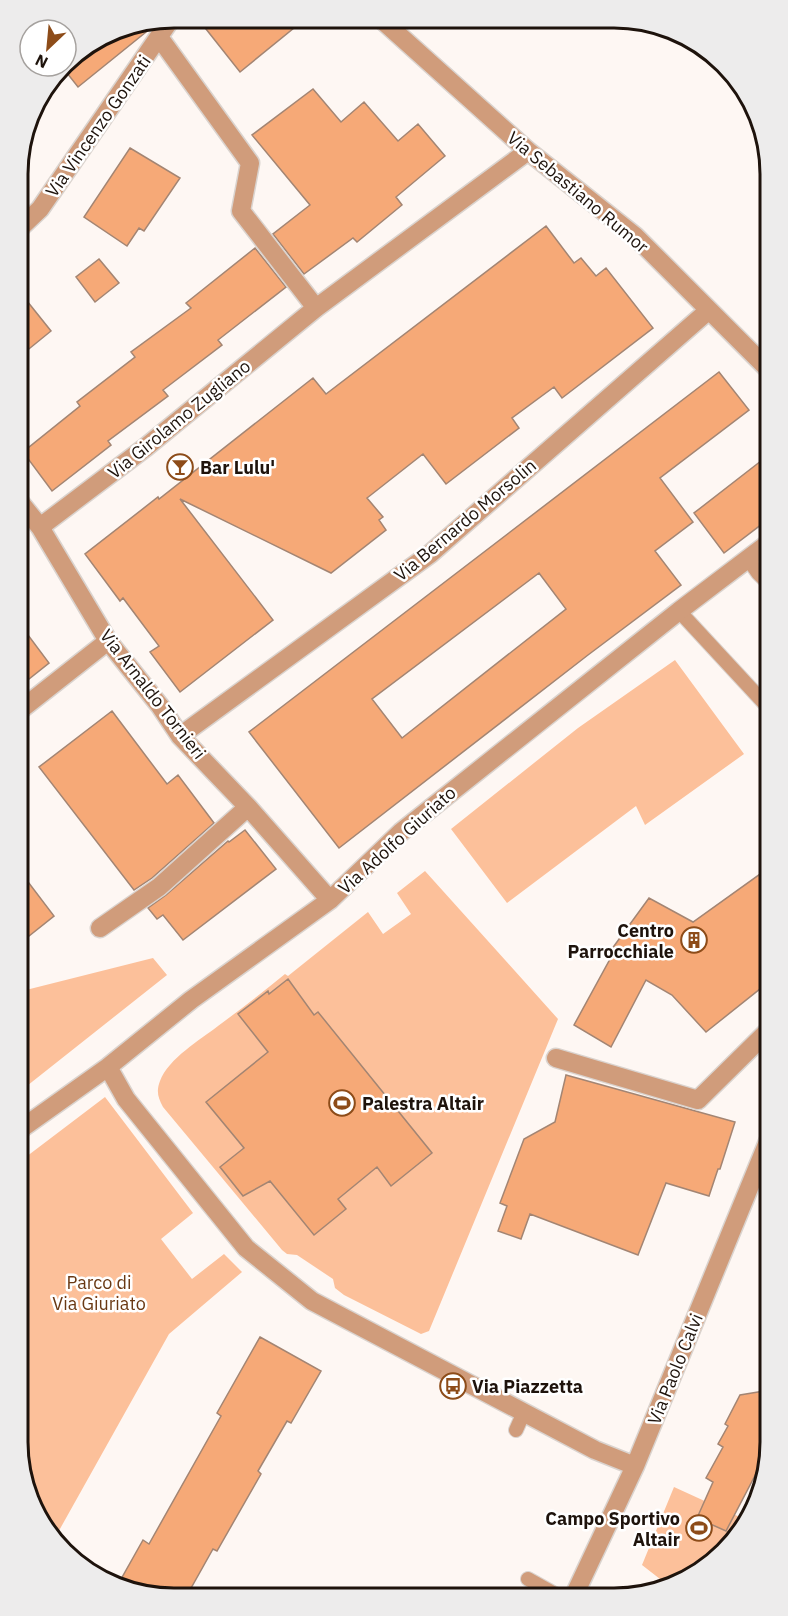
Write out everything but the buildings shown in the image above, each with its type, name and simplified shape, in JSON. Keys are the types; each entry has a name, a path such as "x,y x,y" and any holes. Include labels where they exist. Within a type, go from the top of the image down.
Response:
{"street":[{"name":"Via Sebastiano Rumor","path":"391,28 528,152 635,236 760,361"},
{"name":"Via Vincenzo Gonzati","path":"29,220 40,209 164,29"},
{"path":"159,37 250,163 241,211 316,308"},
{"name":"Via Girolamo Zugliano","path":"40,527 146,447 316,308 528,152"},
{"name":"Via Bernardo Morsolin","path":"180,736 430,554 709,310"},
{"name":"Via Arnaldo Tornieri","path":"29,513 40,527 108,641 160,706 180,736 248,807 330,900"},
{"name":"Via Adolfo Giuriato","path":"28,1124 108,1067 191,1000 330,900 401,832 679,611 760,550"},
{"path":"29,703 108,641"},
{"path":"100,928 159,887 248,807"},
{"path":"556,1058 698,1100 759,1040"},
{"path":"108,1067 126,1099 246,1248 312,1302 594,1450 635,1466"},
{"name":"Via Paolo Calvi","path":"578,1588 635,1466 759,1163"}],"lane":[{"path":"748,560 760,575"},
{"path":"679,611 760,698"},
{"path":"516,1431 524,1412"},
{"path":"528,1579 544,1588"}],"green space":[{"path":"675,660 744,754 645,825 636,806 507,903 451,829 578,728"},
{"name":"Palestra Altair","path":"425,871 558,1019 429,1331 421,1334 344,1295 335,1288 333,1279 297,1255 287,1254 282,1250 163,1107 158,1091 164,1073 186,1050 285,974 288,976 368,912 383,934 411,914 397,893"},
{"path":"153,958 167,975 28,1085 28,989"},
{"name":"Parco di Via Giuriato","path":"105,1097 193,1213 161,1239 192,1279 224,1254 242,1272 169,1334 59,1531 36,1488 31,1470 28,1441 28,1155"},
{"name":"Campo Sportivo Altair","path":"674,1487 738,1516 717,1545 686,1568 661,1580 642,1565"}],"place":[{"name":"Bar Lulu'","path":"180,467"},
{"name":"Centro Parrocchiale","path":"694,940"},
{"name":"Palestra Altair","path":"342,1103"},
{"name":"Via Piazzetta","path":"453,1386"},
{"name":"Campo Sportivo Altair","path":"699,1528"}]}
